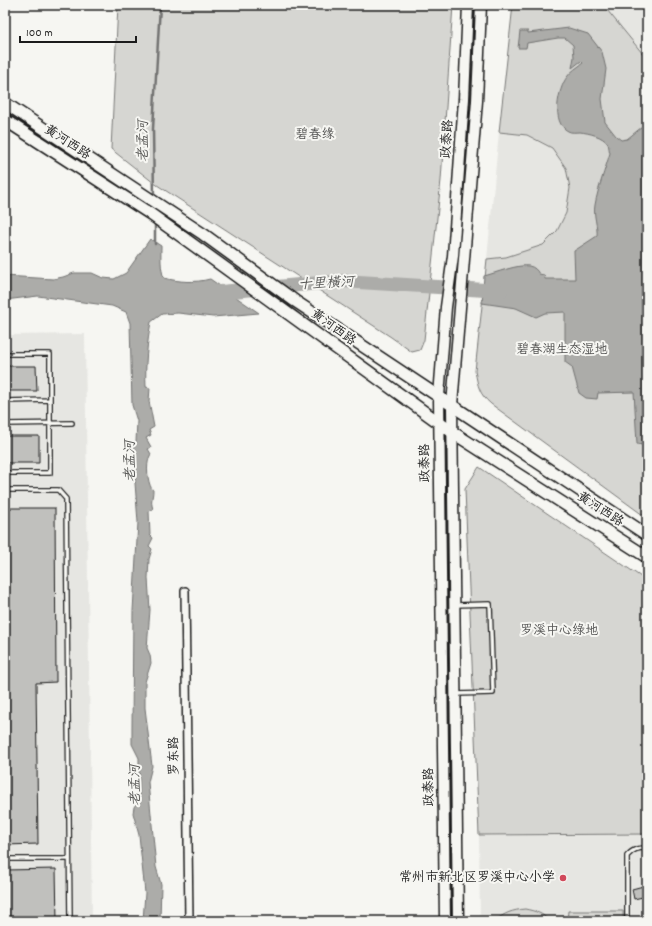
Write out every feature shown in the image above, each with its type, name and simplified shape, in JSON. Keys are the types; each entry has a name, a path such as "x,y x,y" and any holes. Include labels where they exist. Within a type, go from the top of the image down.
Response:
{"main road":[{"name":"政泰路","path":"445,921 438,422 446,307 453,256 464,99 468,5"},
{"name":"政泰路","path":"458,921 452,404 477,101 482,5"},
{"name":"黄河西路","path":"5,103 203,234 294,301 452,404 647,535"},
{"name":"黄河西路","path":"5,120 165,223 230,272 452,432 647,557"}],"street":[{"name":"罗东路","path":"185,591 189,921"}],"lane":[{"path":"5,354 50,354 50,473 5,473"},
{"path":"5,401 50,400"},
{"path":"5,424 72,423"},
{"path":"5,490 58,490 66,499 70,921"},
{"path":"454,605 490,604 493,693 455,694"},
{"path":"627,921 627,856 631,851 639,848 647,848"},
{"path":"5,859 69,859"}],"shaded area":[{"path":"603,5 647,5 647,59"},
{"path":"569,28 588,34 602,52 606,69 602,99 605,122 616,136 621,140 627,139 647,123 647,446 637,444 634,392 598,393 597,399 586,398 579,393 572,367 565,362 565,312 545,313 536,317 516,308 482,303 484,276 513,267 531,266 539,274 544,275 545,279 575,279 574,251 597,236 595,205 610,153 608,145 606,141 596,135 584,132 568,131 559,121 558,114 559,97 564,82 570,73 583,63 581,61 572,68 574,57 573,45 565,38 527,43 526,48 518,48 520,31 528,31 528,33"},
{"path":"499,132 527,135 552,148 566,168 570,188 566,213 557,231 543,245 506,257 487,259"},
{"path":"150,239 161,246 161,266 164,278 187,282 210,279 259,313 213,317 178,313 162,314 151,322 147,346 146,387 150,388 149,401 154,427 149,430 151,435 146,438 151,447 148,449 151,454 148,461 148,474 149,482 153,490 153,509 149,511 150,535 153,538 149,546 152,549 149,559 148,578 150,610 147,648 151,663 145,682 145,708 152,766 148,782 149,793 156,867 161,884 160,921 143,921 145,893 139,835 133,813 134,807 139,800 139,758 132,744 133,611 138,522 135,483 136,458 133,451 136,442 137,421 132,405 130,323 126,312 112,306 38,296 5,300 5,276 53,279 74,273 92,273 103,278 114,279 126,273"},
{"path":"85,334 92,921 5,921 5,335"},
{"name":"常州市新北区罗溪中心小学","path":"647,834 647,921 480,921 479,835"}],"green space":[{"name":"碧春缘","path":"118,5 453,5 441,180 424,340 420,350 412,352 154,183 111,149"},
{"name":"碧春湖生态湿地","path":"513,5 603,5 647,59 647,518 491,404 481,393 477,381 475,371 487,259 506,257 543,245 557,231 566,213 570,188 566,168 552,148 527,135 499,132"},
{"name":"罗溪中心绿地","path":"479,467 647,581 647,834 479,835 465,489"},
{"path":"525,909 544,916 549,921 495,921 509,912"},
{"path":"568,911 623,911 623,921 567,921"}],"building":[{"path":"5,366 36,366 37,391 5,391"},
{"path":"5,436 39,436 39,463 5,463"},
{"path":"5,508 55,508 56,682 36,683 38,844 5,845"},
{"path":"56,869 57,921 5,921 5,870"},
{"path":"647,885 647,896 634,899 632,889"}],"waterway":[{"name":"老孟河","path":"154,198 153,129 160,5"},
{"name":"老孟河","path":"155,221 155,244"},
{"name":"十里横河","path":"210,293 343,281 501,291"}],"place":[{"name":"常州市新北区罗溪中心小学","path":"563,878"}]}
